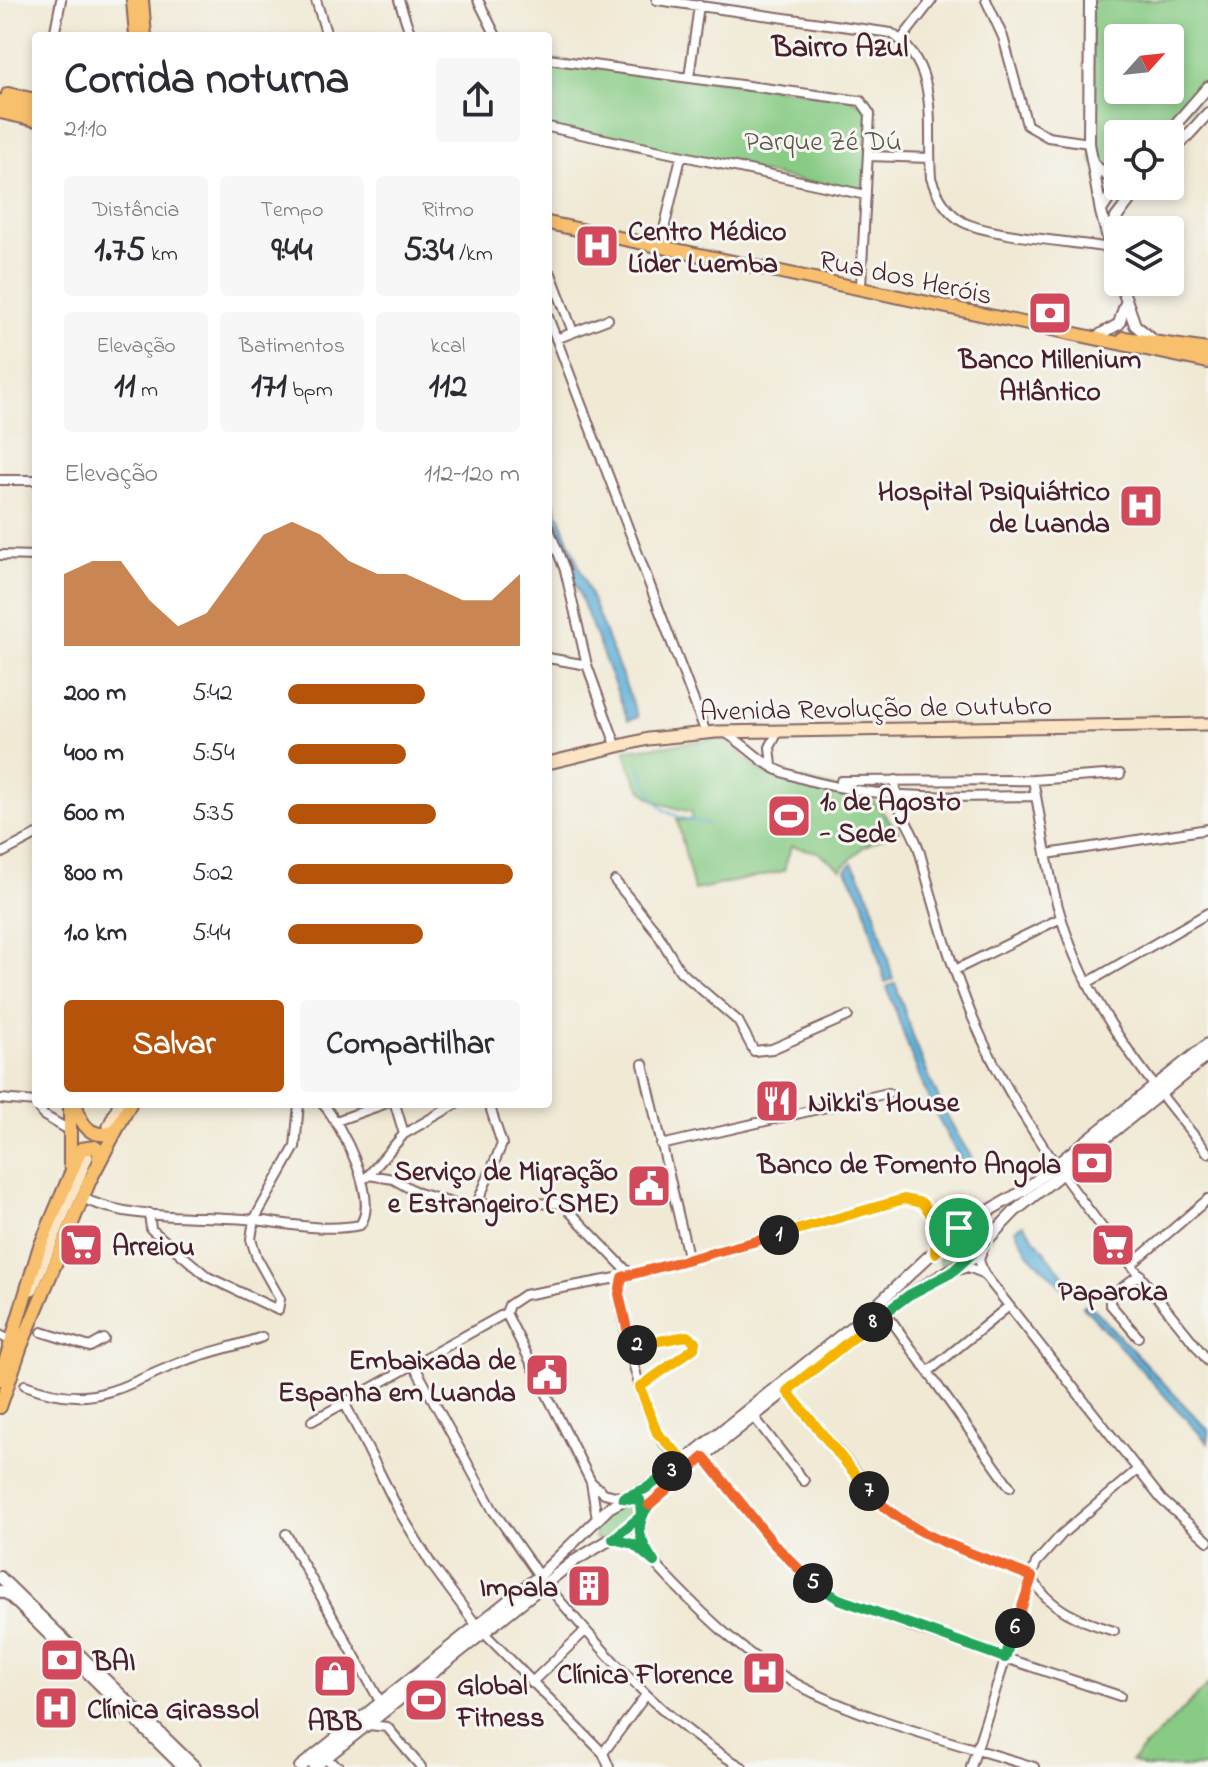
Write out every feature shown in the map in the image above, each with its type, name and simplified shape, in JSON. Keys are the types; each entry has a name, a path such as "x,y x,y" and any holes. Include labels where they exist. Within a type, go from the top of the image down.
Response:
{"main road":[{"path":"133,0 136,32"},
{"path":"142,0 145,32"},
{"path":"0,93 32,99"},
{"path":"0,101 32,108"},
{"path":"0,112 32,119"},
{"name":"Rua dos Heróis","path":"552,222 1101,334 1208,350"},
{"name":"Rua dos Heróis","path":"552,222 1208,362"},
{"name":"Avenida Revolução de Outubro","path":"552,762 616,745 722,731 1208,724"},
{"path":"67,1183 71,1151 70,1108"},
{"path":"77,1108 81,1121 98,1135 126,1108"},
{"path":"0,1407 11,1340 109,1127 115,1108"},
{"path":"0,1379 11,1340 39,1249 67,1183 85,1147 99,1150 82,1198 11,1340"}],"street":[{"path":"55,32 61,0"},
{"path":"316,0 326,32"},
{"path":"399,0 410,32"},
{"path":"478,0 494,32"},
{"path":"657,0 881,29 901,40 921,61 926,78 930,158 935,191 944,205 966,223 1104,247"},
{"path":"901,40 932,0"},
{"path":"986,0 1003,37 1027,125 1048,137 1089,143"},
{"path":"1090,0 1089,143 1104,224"},
{"path":"689,78 699,5"},
{"path":"552,60 856,99 870,114 861,285"},
{"path":"1179,120 1208,87"},
{"path":"1184,140 1208,113"},
{"path":"552,128 866,195"},
{"path":"869,156 930,158"},
{"path":"661,242 681,157"},
{"path":"1092,162 1104,173"},
{"path":"1101,212 1105,200"},
{"path":"552,277 573,332"},
{"path":"1124,296 1138,330 1166,346"},
{"path":"1101,334 1122,321 1125,299"},
{"path":"556,339 608,319"},
{"path":"552,328 706,733"},
{"path":"0,480 32,480"},
{"path":"552,537 565,570 587,665 616,745"},
{"path":"0,555 32,556"},
{"path":"552,659 587,665"},
{"path":"772,766 770,747 779,730"},
{"path":"722,731 772,766 824,782 894,794 1036,796"},
{"path":"824,782 1033,780 1120,774"},
{"path":"896,780 894,794 918,845 955,970 1000,1073 1059,1168 1208,1361"},
{"path":"1033,780 1061,918 1087,983 1158,1090 1208,1153"},
{"path":"1047,854 1208,829"},
{"path":"0,854 32,837"},
{"path":"615,881 656,931 680,971 738,1021 754,1051 772,1049 848,1016"},
{"path":"1087,983 1208,913"},
{"path":"955,970 1061,918"},
{"path":"1158,1090 1208,1044"},
{"path":"542,1580 597,1519 623,1498 660,1480 685,1461 865,1316 969,1222 1059,1168 1208,1055"},
{"path":"643,1064 688,1256"},
{"path":"661,1145 888,1093"},
{"path":"0,1099 32,1102"},
{"path":"40,1108 43,1115 69,1130"},
{"path":"149,1213 151,1229 200,1271 277,1311 280,1299 253,1249 254,1220 295,1147 299,1108"},
{"path":"82,1198 111,1208 149,1213 319,1228 360,1225 364,1219 366,1178 326,1108"},
{"path":"336,1121 373,1108"},
{"path":"396,1108 404,1134"},
{"path":"366,1178 404,1134 449,1108"},
{"path":"476,1206 502,1149 490,1108"},
{"path":"951,1273 1059,1168"},
{"path":"366,1178 393,1179 443,1202 476,1206 515,1201 567,1203 570,1212 626,1275"},
{"path":"312,1421 415,1367 471,1330 506,1313 509,1305 524,1295 626,1275 688,1256 811,1227 904,1199 922,1203 937,1222 936,1269 951,1273"},
{"path":"1132,1264 1208,1199"},
{"path":"969,1222 983,1227 986,1241 979,1260 984,1274 1162,1500 1208,1541"},
{"path":"300,1767 542,1580 613,1539 641,1516 665,1487 909,1295 968,1267 984,1274"},
{"path":"1138,1337 1110,1304 1110,1297 1140,1274"},
{"path":"626,1275 619,1294 640,1387 657,1433 685,1461"},
{"path":"928,1372 1009,1306"},
{"path":"506,1313 591,1482 597,1519 594,1539 613,1539 633,1544 707,1617 789,1680 835,1702 1034,1767"},
{"path":"886,1313 1010,1487"},
{"path":"42,1332 90,1347 104,1339"},
{"path":"631,1346 687,1336 695,1341 694,1348 640,1387"},
{"path":"25,1385 58,1396 101,1396 191,1358 262,1337"},
{"path":"415,1367 493,1510 542,1580 646,1695 696,1736 742,1767"},
{"path":"787,1391 890,1512 929,1535 1032,1577 1038,1590 1073,1617 1114,1631"},
{"path":"344,1402 399,1511 431,1564 480,1629 603,1753 609,1767"},
{"path":"754,1417 804,1481"},
{"path":"704,1457 773,1543 821,1590 897,1622 1120,1696"},
{"path":"971,1767 1032,1577 1043,1552 1137,1470"},
{"path":"591,1482 604,1493 640,1500 639,1535 654,1562"},
{"path":"286,1534 381,1703"},
{"path":"0,1577 195,1767"},
{"path":"0,1591 9,1595 183,1767"},
{"path":"314,1767 332,1759 366,1725 480,1629"},
{"path":"531,1683 585,1631"},
{"path":"603,1753 646,1695"},
{"path":"391,1731 386,1719 393,1704"},
{"path":"366,1725 379,1723 391,1731 421,1767"}],"green space":[{"path":"1090,0 1208,0 1208,87 1179,120 1104,120 1104,170 1092,162"},
{"name":"Parque Zé Dú","path":"552,60 848,97 869,109 866,195 552,128"},
{"name":"1º de Agosto - Sede","path":"718,739 760,770 869,796 898,831 863,847 841,869 818,852 791,846 784,871 694,890 677,819 691,821 692,812 664,804 646,794 634,777 625,750"},
{"path":"973,1225 983,1235 976,1250 948,1268 941,1266 944,1246"},
{"path":"635,1499 641,1508 635,1520 601,1541 595,1538 594,1530 605,1513"},
{"path":"1208,1685 1208,1767 1145,1767 1131,1761"}],"water":[{"path":"552,497 638,717 628,720 552,522"},
{"path":"852,863 867,890 881,934 893,979 885,982 863,900 846,870"},
{"path":"895,983 937,1095 972,1158 964,1164 940,1122 912,1056 887,987"},
{"path":"1023,1224 1072,1286 1066,1291 1029,1254 1015,1230"},
{"path":"1088,1303 1208,1430 1208,1443 1083,1306"}],"waterway":[{"path":"640,766 651,793 662,808 680,817 708,824"}],"place":[{"name":"Centro Médico Líder Luemba","path":"597,246"},
{"name":"Banco Millenium Atlântico","path":"1050,313"},
{"name":"Hospital Psiquiátrico de Luanda","path":"1141,506"},
{"name":"1º de Agosto - Sede","path":"789,816"},
{"name":"Nikki's House","path":"777,1101"},
{"name":"Banco de Fomento Angola","path":"1092,1163"},
{"name":"Serviço de Migração e Estrangeiro (SME)","path":"649,1186"},
{"name":"Arreiou","path":"81,1245"},
{"name":"Paparoka","path":"1113,1245"},
{"name":"Embaixada de Espanha em Luanda","path":"547,1375"},
{"name":"Impala","path":"589,1586"},
{"name":"BAI","path":"62,1660"},
{"name":"Clínica Florence","path":"764,1673"},
{"name":"ABB","path":"335,1676"},
{"name":"Global Fitness","path":"426,1700"},
{"name":"Clínica Girassol","path":"56,1708"}],"district":[{"name":"Bairro Azul","path":"840,46"}],"route":[{"path":"959,1228 935,1253 937,1222 922,1203 904,1199 811,1227 688,1256 622,1277 619,1294 631,1346 687,1336 693,1338 696,1345 640,1387 657,1433 685,1461 645,1489 623,1498 636,1498 643,1508 641,1516 613,1539 633,1544 654,1562 639,1535 641,1516 665,1487 704,1457 773,1543 821,1590 912,1627 1005,1658 1032,1577 929,1535 890,1512 873,1496 787,1391 909,1295 951,1273 986,1241 987,1234 976,1223 969,1222 959,1228"}]}
